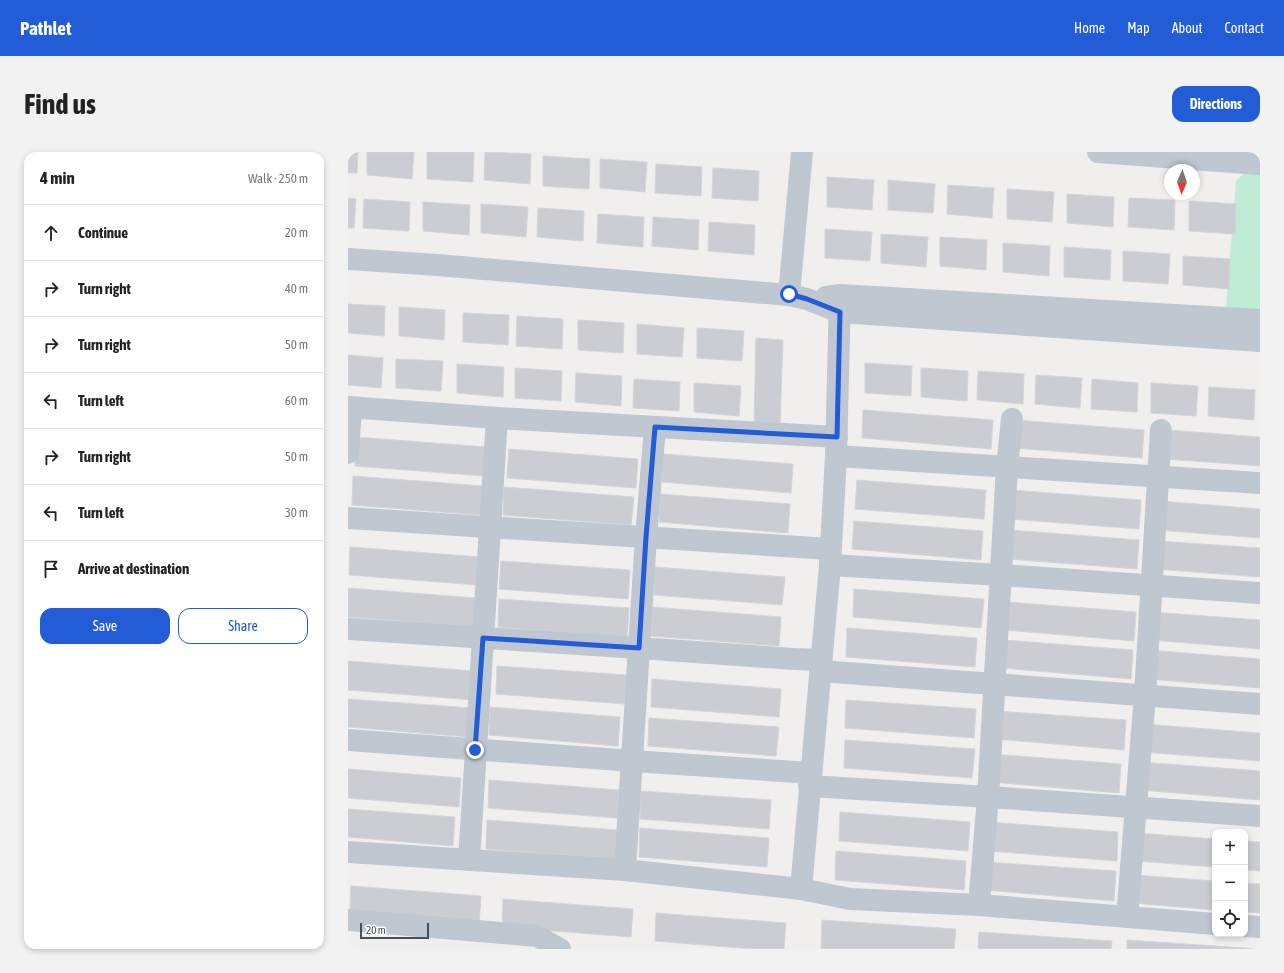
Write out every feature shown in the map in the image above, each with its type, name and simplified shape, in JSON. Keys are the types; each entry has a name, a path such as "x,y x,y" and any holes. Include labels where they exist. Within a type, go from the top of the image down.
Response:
{"street":[{"path":"798,297 802,152"},
{"path":"1098,152 1128,153 1260,164"},
{"path":"348,258 798,297 840,304 1260,341"},
{"path":"840,304 1260,320"},
{"path":"801,889 830,557 836,447 840,304"},
{"path":"348,453 350,407 497,418 655,427 1007,467 1260,483"},
{"path":"469,860 497,418"},
{"path":"979,905 988,797 1007,467 1012,419"},
{"path":"625,870 646,537 655,427"},
{"path":"1127,917 1145,696 1161,430"},
{"path":"348,518 646,537 1001,575 1260,593"},
{"path":"348,629 639,648 794,660 821,665 994,684 1260,704"},
{"path":"348,740 632,762 988,797 1260,816"},
{"path":"348,852 625,870 801,889 850,899 979,905 1212,924"},
{"path":"348,920 537,936 560,949"},
{"path":"1248,926 1260,927"}],"green space":[{"path":"1253,165 1260,165 1260,325 1226,308 1236,181"}],"building":[{"path":"348,152 358,152 357,173 348,173"},
{"path":"367,152 414,152 412,179 367,175"},
{"path":"427,152 474,152 473,182 427,179"},
{"path":"485,152 531,154 530,184 484,180"},
{"path":"543,156 590,159 589,189 543,186"},
{"path":"600,159 647,162 645,192 600,188"},
{"path":"656,164 702,167 701,196 655,193"},
{"path":"713,168 759,171 758,201 712,198"},
{"path":"827,177 874,180 872,210 827,207"},
{"path":"888,180 935,184 933,213 888,210"},
{"path":"948,185 994,188 992,218 947,214"},
{"path":"1007,189 1054,192 1052,222 1007,219"},
{"path":"1067,194 1114,197 1113,227 1067,223"},
{"path":"348,198 356,199 354,228 348,228"},
{"path":"1129,198 1175,200 1174,230 1128,227"},
{"path":"364,199 410,202 409,231 363,228"},
{"path":"1189,201 1236,204 1235,234 1189,231"},
{"path":"423,202 470,205 469,235 423,231"},
{"path":"481,204 528,207 526,237 481,233"},
{"path":"538,208 584,211 583,241 537,237"},
{"path":"598,214 644,217 643,247 597,243"},
{"path":"653,217 699,220 698,250 652,246"},
{"path":"709,222 755,225 754,255 708,251"},
{"path":"825,229 872,232 870,261 825,258"},
{"path":"881,234 928,237 926,267 881,263"},
{"path":"940,237 987,240 986,270 940,266"},
{"path":"1003,243 1050,246 1049,276 1003,272"},
{"path":"1064,247 1111,250 1110,280 1064,277"},
{"path":"1123,251 1170,254 1168,284 1123,281"},
{"path":"1183,256 1230,259 1229,289 1183,285"},
{"path":"348,304 385,306 384,336 348,333"},
{"path":"399,307 445,310 444,340 399,336"},
{"path":"463,313 509,315 508,345 463,342"},
{"path":"517,316 563,319 562,349 516,346"},
{"path":"578,320 624,323 623,353 578,350"},
{"path":"637,324 684,328 682,357 637,354"},
{"path":"697,328 744,331 742,361 697,358"},
{"path":"756,338 783,340 780,425 754,424"},
{"path":"348,355 383,358 381,388 348,385"},
{"path":"396,359 443,361 441,391 396,388"},
{"path":"865,363 912,366 911,396 865,393"},
{"path":"457,364 504,367 503,397 457,393"},
{"path":"515,368 562,371 561,401 515,398"},
{"path":"921,368 968,371 967,401 921,397"},
{"path":"978,371 1024,374 1023,404 977,400"},
{"path":"576,373 622,376 621,406 575,402"},
{"path":"1036,375 1082,378 1080,408 1035,404"},
{"path":"634,379 680,382 679,411 633,408"},
{"path":"1092,379 1138,383 1137,412 1091,409"},
{"path":"694,383 741,386 739,416 694,412"},
{"path":"1151,383 1198,386 1196,416 1151,413"},
{"path":"1209,387 1255,390 1254,420 1208,416"},
{"path":"863,410 993,420 991,449 862,438"},
{"path":"1015,420 1144,430 1142,458 1014,448"},
{"path":"1168,430 1260,437 1260,466 1166,459"},
{"path":"356,437 486,447 484,476 355,466"},
{"path":"509,449 638,459 636,488 507,478"},
{"path":"663,454 793,464 791,493 662,482"},
{"path":"353,476 483,486 481,515 352,505"},
{"path":"857,480 986,490 984,519 855,509"},
{"path":"504,487 634,497 631,525 503,515"},
{"path":"1011,490 1141,500 1139,529 1010,519"},
{"path":"660,494 790,504 788,533 659,522"},
{"path":"1159,501 1260,509 1260,538 1157,530"},
{"path":"854,521 983,531 981,560 852,549"},
{"path":"1010,530 1139,540 1137,569 1008,559"},
{"path":"1157,541 1260,548 1260,577 1155,569"},
{"path":"350,547 480,557 477,585 349,575"},
{"path":"501,561 630,570 628,599 499,589"},
{"path":"655,567 785,577 782,605 654,595"},
{"path":"348,588 476,598 474,627 348,617"},
{"path":"854,589 984,599 981,628 853,617"},
{"path":"499,599 629,608 627,638 498,627"},
{"path":"1007,602 1136,612 1134,641 1005,630"},
{"path":"652,607 781,617 779,646 651,636"},
{"path":"1152,612 1260,620 1260,649 1151,640"},
{"path":"847,628 977,638 975,667 846,657"},
{"path":"1004,640 1133,650 1131,679 1002,668"},
{"path":"1148,650 1260,659 1260,688 1147,679"},
{"path":"348,661 474,671 473,700 348,690"},
{"path":"497,666 627,675 624,704 496,694"},
{"path":"652,679 781,689 779,717 651,707"},
{"path":"348,699 472,708 469,737 348,727"},
{"path":"846,700 976,709 974,738 845,728"},
{"path":"490,707 620,717 618,746 489,735"},
{"path":"996,711 1126,720 1124,750 995,739"},
{"path":"649,718 779,727 776,756 648,746"},
{"path":"1143,724 1260,733 1260,761 1142,752"},
{"path":"845,740 975,749 972,778 844,768"},
{"path":"992,754 1121,764 1119,793 990,782"},
{"path":"1141,762 1260,771 1260,800 1140,790"},
{"path":"348,769 461,778 459,807 348,798"},
{"path":"489,780 619,790 617,818 488,808"},
{"path":"641,791 771,800 769,829 640,819"},
{"path":"348,809 455,817 453,846 348,837"},
{"path":"840,812 970,822 968,851 839,841"},
{"path":"487,820 617,830 615,859 486,849"},
{"path":"989,822 1118,832 1117,861 988,851"},
{"path":"640,828 769,838 767,867 639,857"},
{"path":"1137,833 1212,839 1212,867 1136,861"},
{"path":"1248,841 1260,842 1260,871 1248,870"},
{"path":"836,851 966,861 964,890 835,880"},
{"path":"986,862 1116,871 1114,901 985,890"},
{"path":"1134,875 1212,881 1212,910 1133,903"},
{"path":"1248,883 1260,884 1260,913 1248,912"},
{"path":"351,886 481,896 479,924 350,914"},
{"path":"503,899 633,909 631,937 502,927"},
{"path":"656,913 786,923 784,949 753,949 655,941"},
{"path":"822,920 956,929 954,949 821,949"},
{"path":"979,932 1112,941 1111,949 978,949"},
{"path":"1127,940 1260,949 1127,949"}],"route":[{"path":"475,750 483,638 639,648 655,427 837,437 840,312 807,299 789,294"}]}
